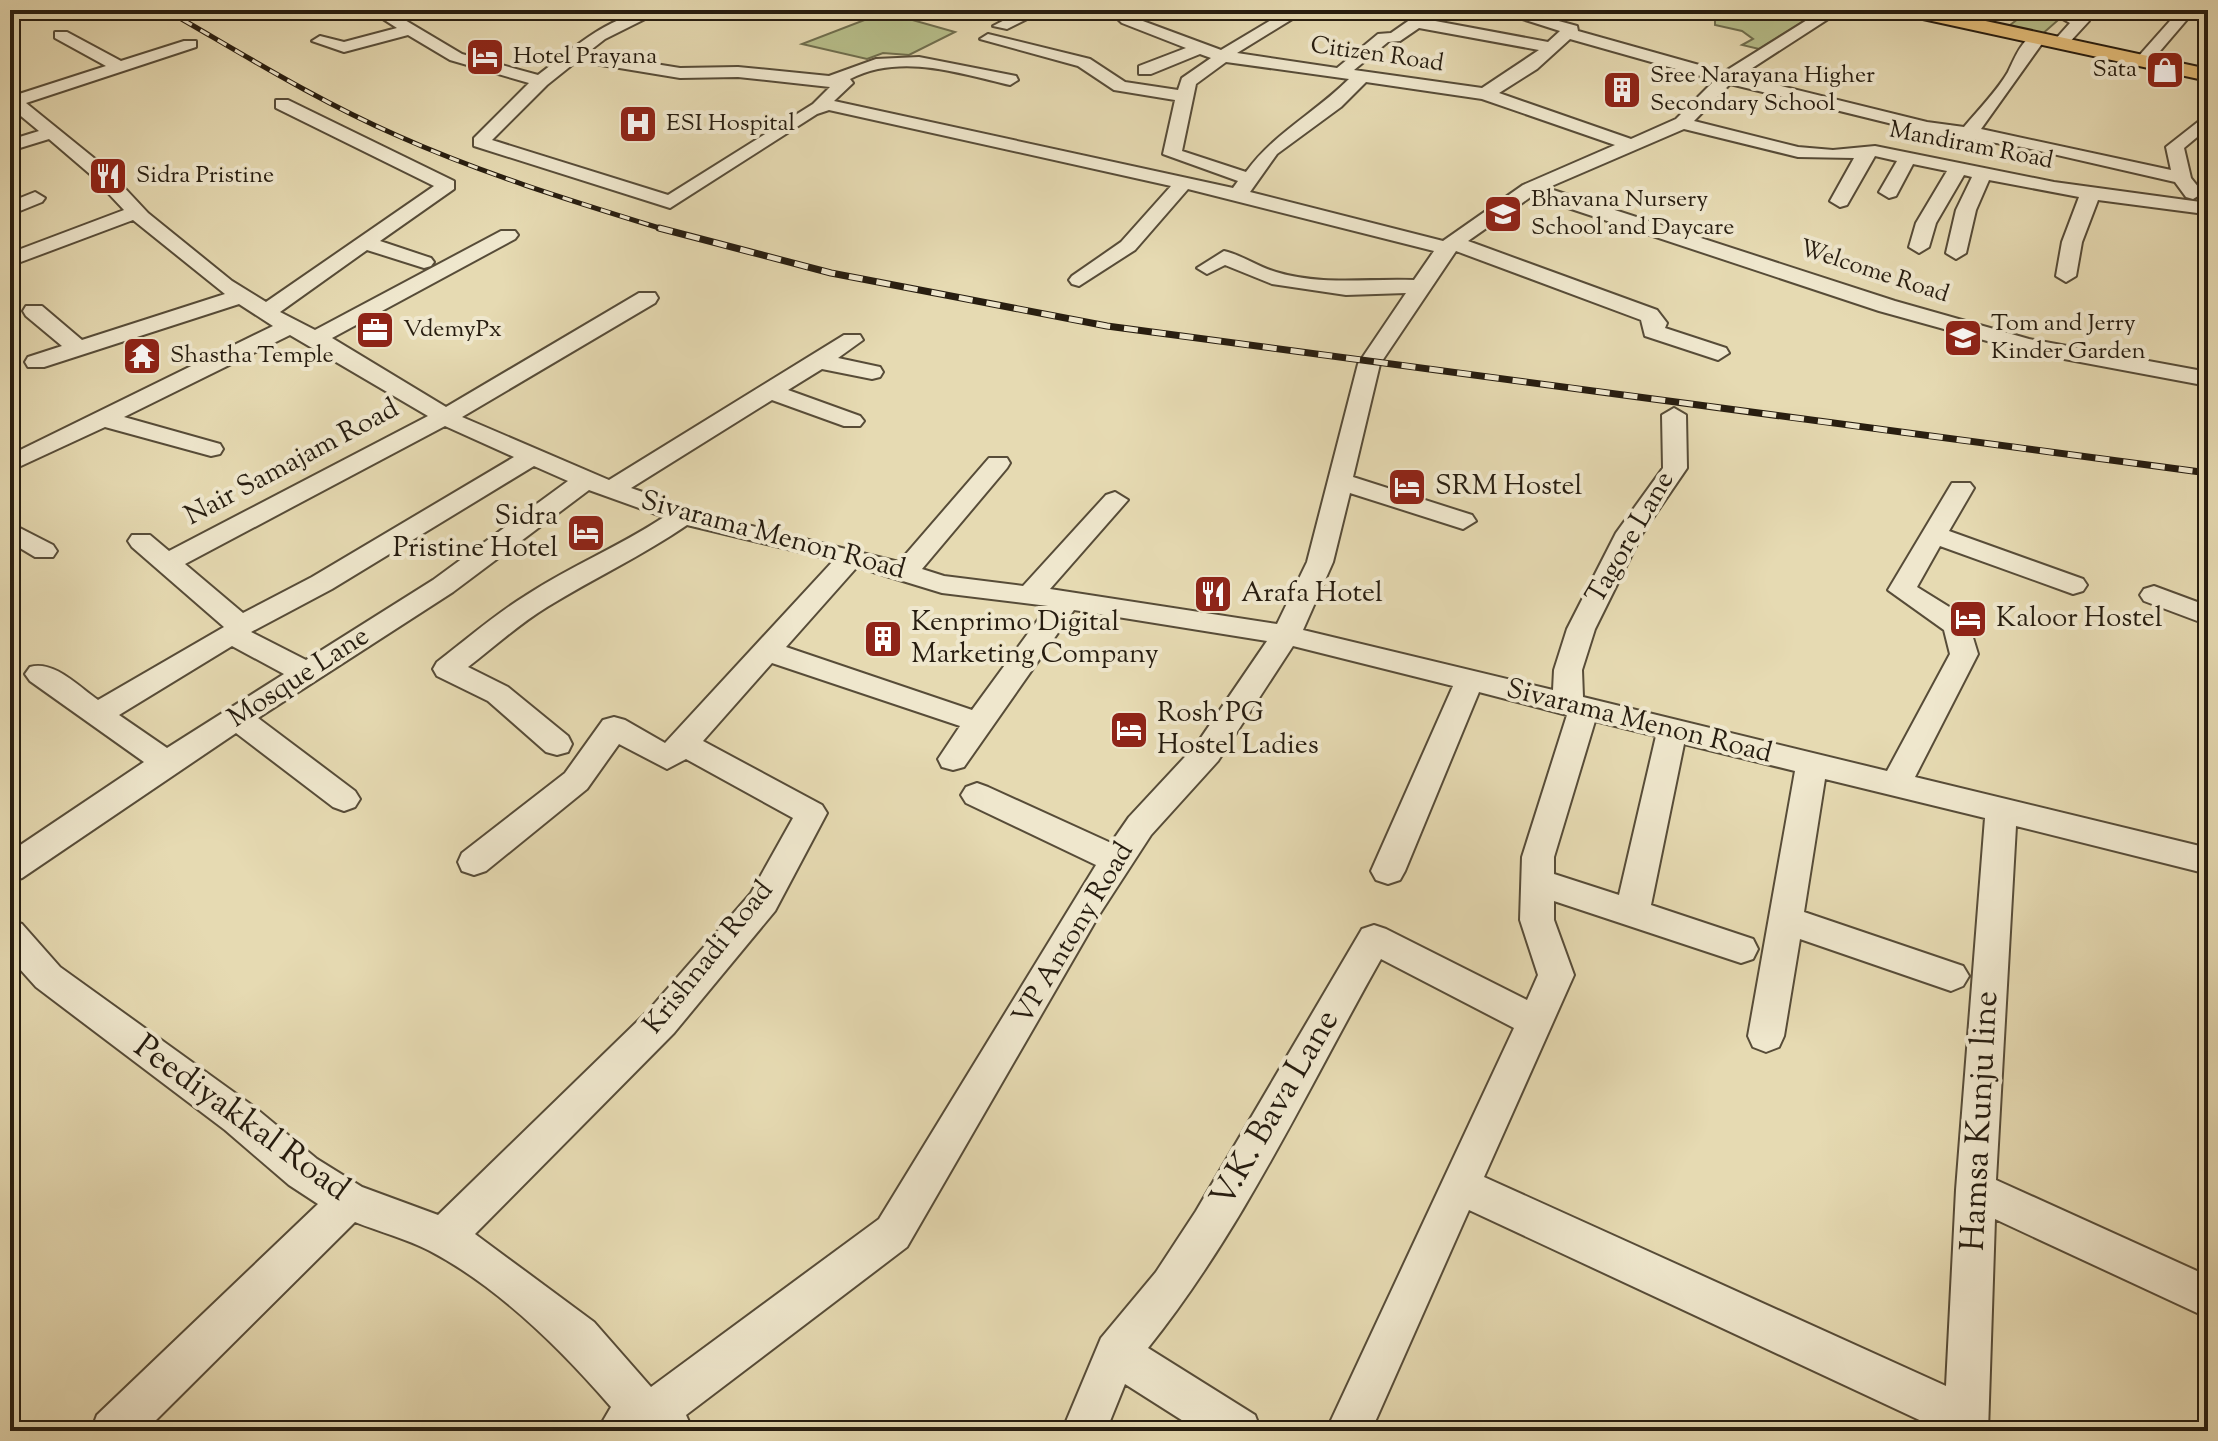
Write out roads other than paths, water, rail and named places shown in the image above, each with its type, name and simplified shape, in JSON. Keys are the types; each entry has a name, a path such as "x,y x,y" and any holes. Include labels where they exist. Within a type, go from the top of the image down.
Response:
{"main road":[{"path":"1909,10 2208,75"}],"street":[{"path":"377,10 406,21 456,57 541,81"},
{"path":"655,10 599,36 541,81 480,142 670,202 823,106 1027,146 1450,245 1649,315 1656,323 1653,331 1718,353"},
{"path":"1037,10 995,32 1084,62 1120,86 1185,96"},
{"name":"Citizen Road","path":"1116,10 1127,20 1221,56 1485,94 1634,146"},
{"path":"1250,179 1172,154 1188,82 1221,56 1299,10"},
{"path":"1342,72 1384,37 1394,38 1434,10"},
{"path":"1485,94 1531,66 1571,29 1502,10"},
{"path":"1207,268 1224,257 1283,280 1346,289 1378,285 1422,287 1450,245 1530,189 1682,123 1726,78 1834,10"},
{"path":"2060,43 2081,21 2069,18 2076,10"},
{"path":"2143,61 2182,16"},
{"path":"320,41 344,47 406,21"},
{"path":"1415,22 1549,47"},
{"path":"1568,33 1726,78 1901,119 1923,129 2060,148 2182,178"},
{"path":"61,35 122,68"},
{"path":"1969,133 2017,71 2019,60 2038,38"},
{"path":"14,104 190,44"},
{"path":"915,61 938,48 1023,63"},
{"path":"1145,70 1200,48"},
{"path":"576,56 680,73 738,72 845,83 821,103"},
{"path":"831,82 881,60 915,61 1010,80"},
{"path":"1238,195 1271,150 1335,103 1362,76"},
{"name":"Sivarama Menon Road","path":"14,104 53,132 98,171 137,212 242,296 277,319 316,338 445,417 597,486 684,515 852,556 942,584 1067,600 1286,635 2208,861"},
{"path":"10,464 101,418 277,319 364,243 447,185 282,104"},
{"path":"2206,210 2182,178 2175,147 2208,119"},
{"name":"Mandiram Road","path":"1682,123 1798,152 1833,155 1867,152 1908,157 2090,194 2206,210"},
{"path":"1550,131 1568,124"},
{"path":"10,146 53,132"},
{"path":"2178,145 2207,152"},
{"path":"1840,201 1867,152"},
{"path":"1889,192 1908,157"},
{"path":"1919,247 1926,223 1959,167"},
{"path":"1956,253 1966,210 1983,172"},
{"path":"1079,280 1128,246 1183,184"},
{"name":"Welcome Road","path":"1530,189 1887,306 2027,345 2208,379"},
{"path":"2066,276 2072,242 2090,194"},
{"path":"10,209 35,198"},
{"path":"10,260 137,212"},
{"path":"316,338 508,235"},
{"path":"364,243 424,262"},
{"name":"VP Antony Road","path":"645,1421 893,1233 1117,860 1140,826 1207,753 1286,635 1320,562 1369,364 1422,287"},
{"path":"36,362 242,296"},
{"path":"445,417 647,298"},
{"path":"34,311 78,348"},
{"name":"Mosque Lane","path":"10,869 305,672 597,486 769,391 852,340"},
{"path":"817,361 872,372"},
{"path":"769,391 852,421"},
{"name":"Tagore Lane","path":"1576,707 1568,670 1581,629 1629,533 1675,468 1674,415"},
{"name":"Nair Samajam Road","path":"166,563 445,417"},
{"path":"101,418 135,431 211,449"},
{"path":"141,541 241,626 322,583 530,458"},
{"path":"906,571 998,463"},
{"path":"1342,482 1463,521"},
{"path":"1895,786 1964,654 1957,625 1902,590 1961,488"},
{"path":"1030,595 1115,500"},
{"path":"557,744 498,694 447,669 533,603 586,571 631,551 684,515"},
{"path":"10,531 44,551"},
{"path":"1934,535 2073,585"},
{"path":"474,862 576,781 614,728 667,758 852,556"},
{"path":"2154,595 2208,616"},
{"path":"953,759 1067,600"},
{"path":"97,714 231,634 305,672"},
{"path":"767,651 961,716"},
{"path":"40,674 168,764"},
{"path":"1388,871 1470,680"},
{"path":"1348,1431 1556,975 1537,920 1538,857 1576,707"},
{"path":"237,718 344,799"},
{"path":"1632,913 1672,731"},
{"name":"Krishnadi Road","path":"444,1237 671,1010 763,902 811,813 683,744"},
{"path":"1766,1036 1812,765"},
{"path":"977,795 1117,860"},
{"name":"Hamsa Kunju line","path":"1967,1425 1976,1190 2001,811"},
{"path":"1538,882 1741,949"},
{"path":"1786,920 1951,976"},
{"name":"Peediyakkal Road","path":"10,934 48,977 239,1118 303,1172 349,1201 444,1237 506,1279 579,1337 645,1421"},
{"name":"V.K. Bava Lane","path":"1084,1431 1116,1353 1171,1286 1210,1225 1374,939 1535,1021"},
{"path":"1459,1186 1639,1266 1967,1425"},
{"path":"1976,1190 2208,1297"},
{"path":"113,1431 349,1201"},
{"path":"1116,1353 1239,1431"}],"railway":[{"path":"166,10 308,91 396,135 496,175 663,229"},
{"path":"663,229 831,273 1107,326 2208,473"}],"place":[{"name":"Hotel Prayana","path":"485,57"},
{"name":"Sata","path":"2165,70"},
{"name":"Sree Narayana Higher Secondary School","path":"1622,90"},
{"name":"ESI Hospital","path":"638,124"},
{"name":"Sidra Pristine","path":"108,176"},
{"name":"Bhavana Nursery School and Daycare","path":"1503,214"},
{"name":"VdemyPx","path":"375,330"},
{"name":"Tom and Jerry Kinder Garden","path":"1963,338"},
{"name":"Shastha Temple","path":"142,356"},
{"name":"SRM Hostel","path":"1407,487"},
{"name":"Sidra Pristine Hotel","path":"586,533"},
{"name":"Arafa Hotel","path":"1213,594"},
{"name":"Kaloor Hostel","path":"1968,619"},
{"name":"Kenprimo Digital Marketing Company","path":"883,639"},
{"name":"Rosh PG Hostel Ladies","path":"1129,730"}]}
